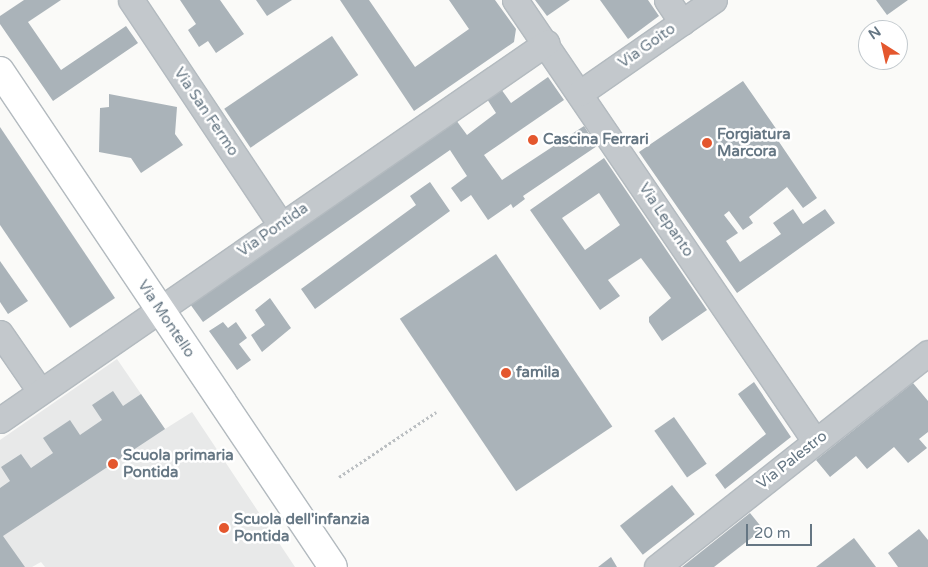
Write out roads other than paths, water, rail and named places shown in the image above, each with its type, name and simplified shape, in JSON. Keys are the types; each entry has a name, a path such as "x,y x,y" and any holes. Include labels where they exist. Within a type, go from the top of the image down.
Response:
{"street":[{"name":"Via San Fermo","path":"131,0 280,225"},
{"name":"Via Lepanto","path":"515,0 580,92 815,441"},
{"path":"667,0 682,22"},
{"name":"Via Goito","path":"580,92 714,0"},
{"name":"Via Pontida","path":"0,420 159,308 546,43"},
{"name":"Via Montello","path":"0,71 333,567"},
{"path":"0,333 40,392"},
{"name":"Via Palestro","path":"657,567 815,441 924,364"}],"place":[{"name":"Cascina Ferrari","path":"533,140"},
{"name":"Forgiatura Marcora","path":"707,143"},
{"name":"famila","path":"506,373"},
{"name":"Scuola primaria Pontida","path":"113,464"},
{"name":"Scuola dell'infanzia Pontida","path":"224,528"}]}
